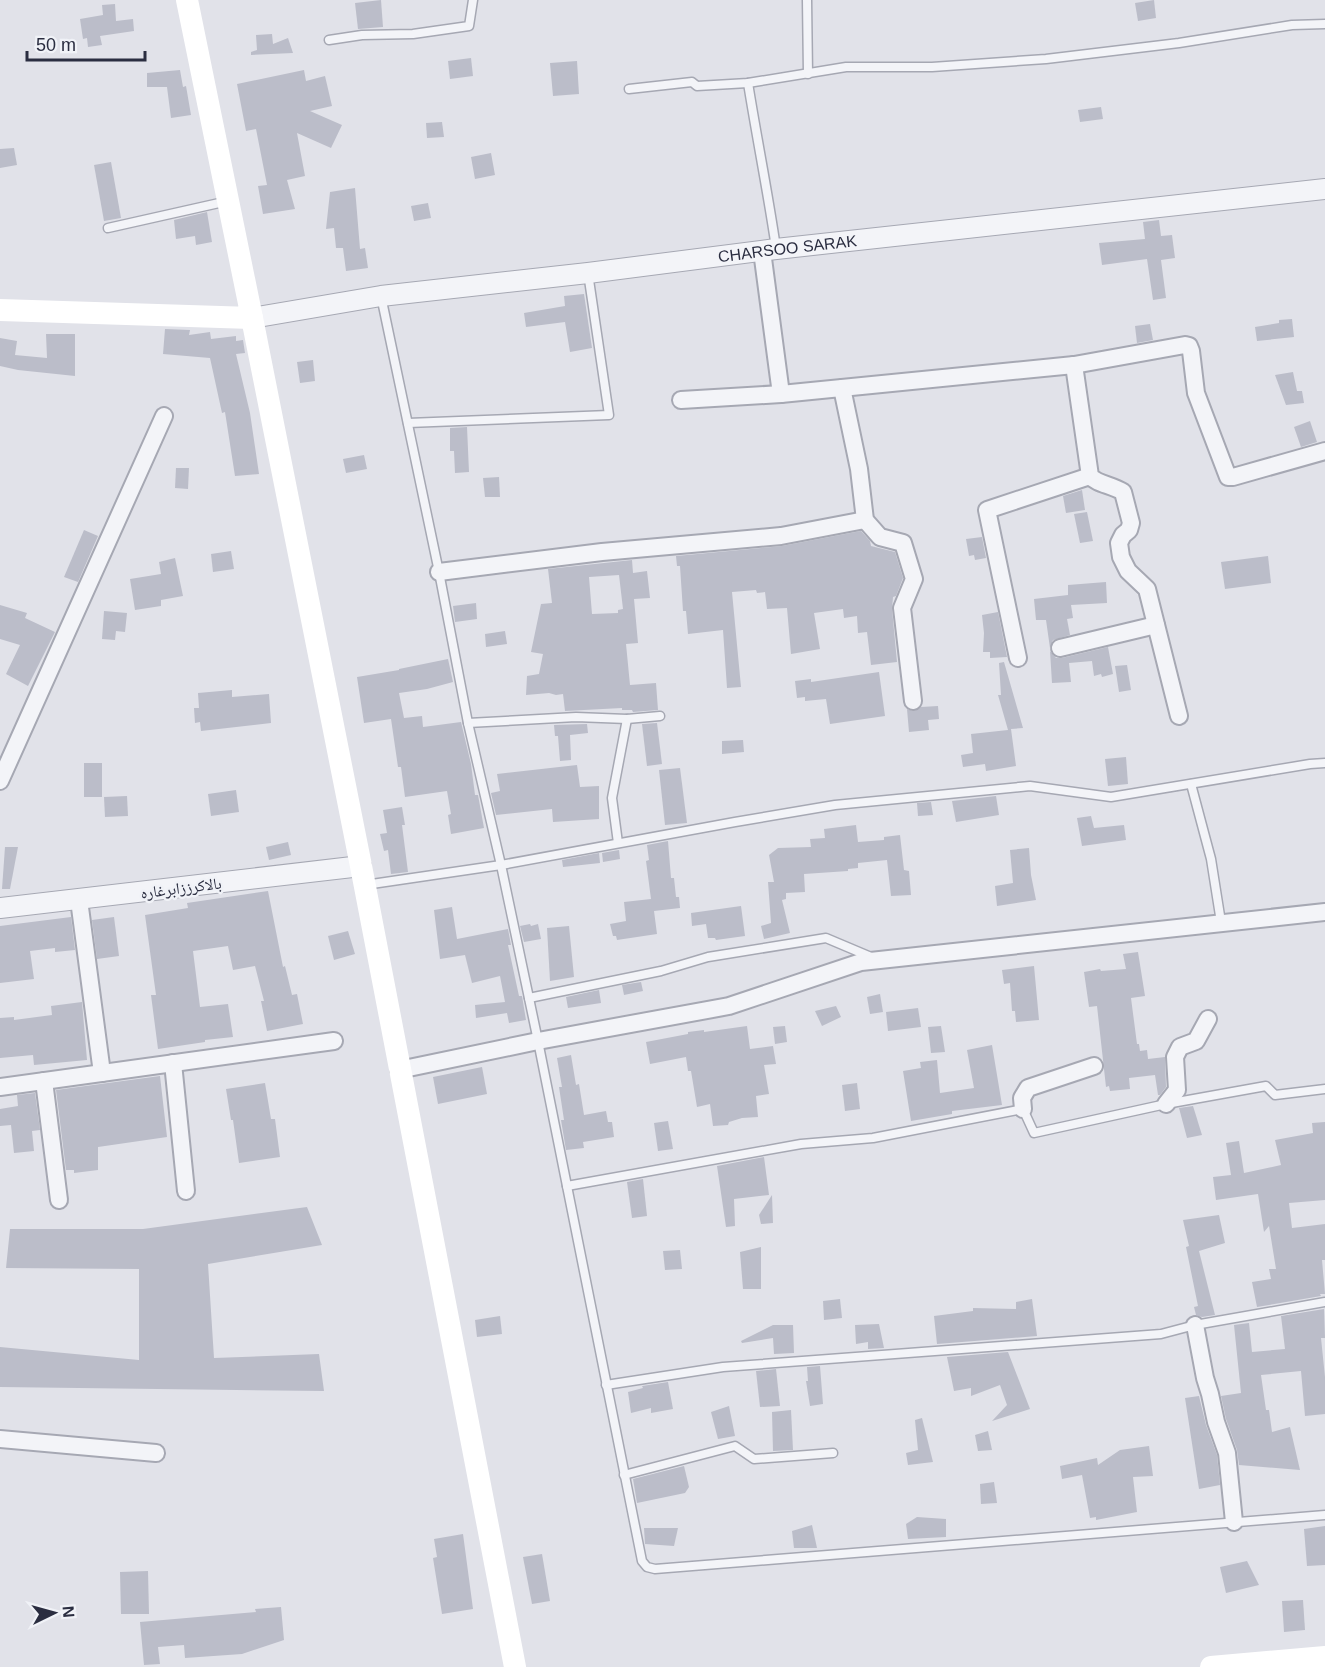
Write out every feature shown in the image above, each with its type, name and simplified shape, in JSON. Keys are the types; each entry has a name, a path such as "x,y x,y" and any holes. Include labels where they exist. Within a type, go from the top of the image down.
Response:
{"main road":[{"path":"187,0 363,875 515,1667"},
{"path":"0,310 252,318"},
{"path":"1211,1667 1325,1657"}],"street":[{"name":"CHARSOO SARAK","path":"252,318 381,296 769,250 1325,189"},
{"path":"769,250 781,394"},
{"path":"681,400 781,394 1074,365 1185,345 1189,346 1196,393 1228,477 1325,451"},
{"path":"1074,365 1090,476 1095,482 1111,485 1123,492 1131,523 1129,530 1119,543 1121,557 1128,571 1148,589 1179,716"},
{"path":"842,388 859,469 865,520 880,537 903,543 914,579 902,608 913,701"},
{"path":"0,781 164,416"},
{"path":"1018,658 987,510 1090,476"},
{"path":"439,572 602,552 780,536 865,520"},
{"path":"1060,648 1156,625"},
{"name":"بالاکرززابرغاره","path":"0,908 363,875"},
{"path":"79,900 102,1072"},
{"path":"399,1070 538,1041 729,1006 861,962 1325,912"},
{"path":"1166,1104 1177,1090 1175,1057 1180,1047 1196,1041 1208,1019"},
{"path":"0,1087 334,1041"},
{"path":"173,1063 186,1191"},
{"path":"1023,1109 1022,1098 1028,1088 1094,1066"},
{"path":"44,1081 59,1200"},
{"path":"1195,1325 1216,1422 1227,1453 1234,1522"},
{"path":"0,1439 156,1453"}],"lane":[{"path":"329,40 363,35 413,34 469,26 473,0"},
{"path":"807,0 808,74"},
{"path":"629,88 692,82 697,87 748,83 846,67 932,67 1046,59 1179,43 1292,25 1325,24"},
{"path":"748,83 760,154 766,175 769,250"},
{"path":"108,228 228,201"},
{"path":"408,423 609,415 588,273"},
{"path":"381,296 468,723 538,1041 624,1475 642,1561 647,1568 1325,1515"},
{"path":"468,723 576,717 627,719 660,716"},
{"path":"618,843 612,798 627,719"},
{"path":"363,875 501,865 835,806 916,796 1030,786 1111,797 1325,763"},
{"path":"1191,784 1211,858 1221,922"},
{"path":"529,998 661,971 708,957 826,938 877,960"},
{"path":"567,1186 801,1144 873,1138 1023,1109 1034,1133 1166,1104 1266,1086 1275,1095 1325,1089"},
{"path":"606,1385 723,1367 1161,1334 1195,1325 1325,1302"},
{"path":"624,1475 735,1446 754,1459 833,1453"}],"building":[{"path":"381,0 383,27 358,29 355,3"},
{"path":"1154,0 1156,18 1138,21 1135,3"},
{"path":"115,4 116,21 133,19 134,31 100,36 102,45 88,47 87,38 83,39 80,19 103,15 102,5"},
{"path":"272,34 273,44 288,38 293,53 251,55 251,52 257,50 256,35"},
{"path":"471,58 473,76 450,79 448,61"},
{"path":"577,61 579,94 553,96 550,63"},
{"path":"180,70 183,87 186,86 191,115 171,118 167,87 147,87 147,73"},
{"path":"304,70 306,81 325,76 332,106 310,111 342,125 331,148 297,133 305,176 287,180 295,209 263,214 258,186 267,185 256,129 246,131 237,84"},
{"path":"1101,107 1103,119 1080,122 1078,110"},
{"path":"442,122 444,137 427,138 426,123"},
{"path":"14,148 17,165 0,168 0,149"},
{"path":"491,153 495,175 475,179 471,157"},
{"path":"111,162 121,218 104,221 94,165"},
{"path":"355,188 360,249 365,248 368,268 346,271 343,248 336,248 334,228 326,229 330,192"},
{"path":"428,203 431,218 414,221 411,206"},
{"path":"207,212 212,242 196,245 195,236 176,239 174,220"},
{"path":"1159,220 1161,236 1172,235 1175,258 1161,260 1166,298 1153,300 1147,259 1102,265 1099,243 1145,239 1143,222"},
{"path":"584,294 592,348 570,352 565,322 526,327 524,313 565,306 564,296"},
{"path":"1292,319 1294,337 1257,341 1255,327"},
{"path":"1150,324 1153,340 1137,343 1135,326"},
{"path":"165,329 190,330 189,335 210,332 211,339 236,336 236,341 243,340 245,353 236,354 250,413 259,474 235,476 225,412 222,413 210,358 163,354"},
{"path":"46,334 75,334 75,376 0,366 0,338 17,341 15,355 47,358"},
{"path":"313,360 315,381 300,383 297,362"},
{"path":"1293,372 1297,391 1302,391 1304,403 1286,405 1275,375"},
{"path":"1310,421 1317,442 1301,447 1294,427"},
{"path":"467,427 469,472 455,473 454,451 450,451 450,428"},
{"path":"364,455 367,469 346,473 343,459"},
{"path":"176,468 189,468 188,489 175,488"},
{"path":"499,477 500,497 485,497 483,478"},
{"path":"1082,490 1085,510 1066,513 1063,496"},
{"path":"1087,512 1093,541 1080,543 1074,514"},
{"path":"84,530 98,536 78,582 64,577"},
{"path":"861,531 870,541 871,546 895,552 903,578 896,596 893,597 892,609 897,662 871,665 867,632 858,633 857,616 844,618 843,609 814,613 820,649 791,654 787,608 767,609 765,592 757,593 756,590 732,592 741,687 727,688 723,630 688,634 686,611 683,611 680,566 677,566 676,556 782,546"},
{"path":"982,537 986,558 975,560 974,555 969,556 966,539"},
{"path":"231,551 234,569 213,572 211,554"},
{"path":"1268,556 1271,583 1225,589 1221,562"},
{"path":"175,558 183,596 161,600 161,606 135,610 130,579 161,574 159,562"},
{"path":"632,560 633,573 647,571 650,598 634,599 638,643 626,644 630,685 656,683 658,710 633,712 622,710 622,708 565,711 563,694 526,695 527,676 539,674 543,654 531,652 541,604 552,603 548,569","holes":["619,575 623,609 618,610 618,613 592,614 589,577"]},
{"path":"1106,582 1107,603 1071,605 1073,618 1067,619 1070,635 1053,640 1050,648 1046,620 1036,620 1034,599 1068,595 1068,585"},
{"path":"476,603 477,619 455,622 453,606"},
{"path":"0,605 27,613 25,618 55,632 28,686 6,674 20,645 0,639"},
{"path":"104,611 127,613 125,632 116,631 115,640 102,639"},
{"path":"998,612 1007,657 990,658 990,652 983,652 982,615"},
{"path":"505,631 507,644 486,647 485,634"},
{"path":"1108,647 1113,674 1102,677 1101,674 1094,676 1092,661 1069,663 1071,682 1052,683 1050,651 1056,658 1062,658"},
{"path":"448,659 453,682 399,693 404,718 422,716 423,727 461,722 484,828 451,834 448,815 451,814 447,791 405,797 391,719 364,723 357,677"},
{"path":"1004,662 1023,728 1011,729 1016,766 986,771 985,764 963,767 961,755 973,753 971,734 1008,730 998,695 1001,695 999,663"},
{"path":"1127,665 1131,690 1119,692 1115,666"},
{"path":"879,672 885,716 830,724 826,699 805,701 805,697 797,698 795,681 811,679 811,682"},
{"path":"232,690 232,697 269,694 271,723 201,731 200,722 195,723 194,708 199,708 198,693"},
{"path":"938,706 939,719 928,720 929,730 909,732 907,709 914,711 921,707"},
{"path":"657,723 662,764 647,766 642,724"},
{"path":"587,724 588,733 570,735 571,760 560,761 558,736 555,736 554,725"},
{"path":"743,740 744,752 722,754 722,741"},
{"path":"1126,757 1128,784 1108,786 1105,759"},
{"path":"84,763 102,763 102,797 84,797"},
{"path":"577,765 580,787 599,786 599,819 553,822 552,809 496,815 491,793 500,791 497,774"},
{"path":"680,768 687,823 665,825 659,770"},
{"path":"236,790 239,812 211,816 208,794"},
{"path":"127,796 128,816 105,817 104,797"},
{"path":"996,796 999,815 956,822 952,801"},
{"path":"931,802 933,815 918,816 917,803"},
{"path":"402,807 408,872 391,874 388,850 384,851 380,834 387,833 383,810"},
{"path":"1091,816 1094,828 1124,825 1126,840 1082,846 1077,818"},
{"path":"856,825 858,842 884,840 884,837 900,835 904,870 909,871 911,895 891,896 887,860 858,863 858,868 848,869 848,871 804,874 805,892 786,893 786,899 782,900 790,933 764,939 761,926 771,923 768,882 774,882 769,855 778,848 811,847 810,839 825,838 824,829"},
{"path":"668,841 671,878 674,878 680,908 654,911 657,934 617,940 616,936 613,936 610,924 626,921 624,902 651,899 646,861 649,860 647,845"},
{"path":"288,842 291,855 269,860 266,847"},
{"path":"5,847 18,847 10,889 2,889"},
{"path":"1029,848 1036,900 997,906 995,886 1013,883 1010,850"},
{"path":"619,850 620,859 603,862 602,853"},
{"path":"599,853 600,863 563,867 562,860"},
{"path":"268,891 283,967 285,966 292,995 297,994 303,1024 267,1031 261,1001 264,1001 255,966 233,970 228,946 193,951 200,1007 228,1004 233,1037 158,1049 151,995 156,995 145,915 188,908 187,903"},
{"path":"741,906 745,936 716,940 708,938 706,924 692,926 691,913"},
{"path":"452,907 457,939 508,929 511,945 508,945 526,1020 509,1023 507,1013 476,1018 475,1005 505,1002 500,976 472,983 465,955 440,959 434,910"},
{"path":"71,917 75,950 55,952 55,948 30,951 34,979 0,983 0,926"},
{"path":"114,917 119,956 97,959 92,920"},
{"path":"530,924 531,926 538,924 541,939 524,942 520,926"},
{"path":"569,926 574,977 550,981 547,928"},
{"path":"348,931 355,954 334,960 328,936"},
{"path":"1138,952 1145,996 1131,998 1137,1044 1139,1044 1140,1051 1147,1050 1148,1059 1165,1057 1166,1087 1160,1095 1158,1095 1155,1075 1129,1078 1130,1089 1110,1091 1109,1086 1106,1087 1097,1006 1089,1007 1084,972 1100,969 1101,971 1126,969 1123,954"},
{"path":"1034,966 1039,1020 1016,1022 1015,1011 1012,1011 1010,983 1004,984 1002,970"},
{"path":"641,982 643,991 624,995 622,985"},
{"path":"599,990 601,1003 568,1008 566,997"},
{"path":"880,994 883,1012 870,1014 867,997"},
{"path":"82,1002 87,1060 34,1065 33,1055 0,1058 0,1018 14,1017 14,1020 52,1015 51,1006"},
{"path":"836,1006 841,1017 822,1026 815,1011"},
{"path":"918,1008 921,1027 888,1031 886,1012"},
{"path":"747,1026 750,1049 773,1046 776,1064 764,1065 769,1094 756,1096 758,1117 742,1118 729,1122 728,1125 713,1126 710,1104 697,1107 691,1071 688,1071 686,1057 650,1064 646,1042 688,1034 688,1032"},
{"path":"785,1026 787,1042 775,1044 773,1027"},
{"path":"941,1026 945,1052 931,1053 928,1027"},
{"path":"992,1045 1002,1105 952,1111 952,1114 911,1121 903,1071 921,1068 920,1062 937,1060 940,1093 974,1088 967,1050"},
{"path":"571,1055 584,1115 606,1111 608,1122 612,1122 614,1137 583,1142 584,1148 566,1150 561,1120 564,1120 559,1087 562,1087 557,1058"},
{"path":"482,1067 487,1094 438,1104 433,1077"},
{"path":"160,1076 167,1137 98,1147 98,1170 74,1173 74,1170 66,1170 56,1090"},
{"path":"265,1083 271,1119 275,1119 280,1157 239,1163 226,1089"},
{"path":"857,1083 860,1109 845,1111 842,1085"},
{"path":"35,1093 40,1130 32,1131 34,1151 14,1153 11,1125 0,1126 0,1109 18,1106 17,1095"},
{"path":"1193,1106 1202,1135 1187,1138 1179,1108"},
{"path":"668,1121 673,1149 658,1151 654,1123"},
{"path":"1325,1122 1325,1200 1289,1203 1292,1228 1325,1224 1325,1260 1322,1260 1325,1294 1257,1307 1252,1282 1271,1279 1269,1269 1276,1269 1269,1226 1264,1232 1258,1194 1216,1200 1213,1177 1231,1175 1226,1143 1239,1141 1244,1173 1281,1165 1275,1140 1313,1133 1312,1123"},
{"path":"764,1157 769,1195 734,1199 735,1226 726,1227 717,1166"},
{"path":"643,1179 647,1216 632,1218 627,1182"},
{"path":"772,1195 773,1223 761,1224 759,1215"},
{"path":"307,1207 322,1245 208,1264 214,1358 319,1354 324,1391 0,1387 0,1347 139,1360 139,1269 6,1268 10,1229 143,1229"},
{"path":"1219,1215 1225,1243 1199,1251 1215,1315 1202,1317 1196,1315 1194,1307 1198,1306 1183,1220"},
{"path":"761,1247 761,1289 743,1289 740,1252"},
{"path":"680,1250 682,1269 665,1270 663,1251"},
{"path":"840,1299 842,1318 824,1320 823,1301"},
{"path":"1032,1299 1037,1336 937,1344 934,1316 973,1311 973,1308 1016,1309 1016,1302"},
{"path":"1324,1309 1325,1338 1321,1338 1325,1377 1325,1414 1305,1416 1301,1371 1261,1375 1272,1432 1290,1427 1300,1470 1239,1465 1237,1450 1221,1396 1241,1393 1234,1325 1249,1323 1252,1352 1285,1349 1281,1316"},
{"path":"500,1316 502,1334 477,1337 475,1320"},
{"path":"879,1324 884,1348 868,1349 868,1342 856,1344 855,1325"},
{"path":"773,1325 793,1325 794,1353 774,1354 773,1338 742,1343 741,1341"},
{"path":"1008,1352 1030,1409 992,1421 1007,1405 1000,1385 971,1396 971,1388 954,1391 947,1357"},
{"path":"820,1366 823,1404 810,1406 806,1381 808,1381 807,1367"},
{"path":"776,1369 780,1406 760,1407 756,1371"},
{"path":"668,1382 673,1409 651,1413 651,1408 631,1413 628,1392 643,1388 642,1386"},
{"path":"1199,1396 1217,1455 1220,1485 1199,1489 1185,1398"},
{"path":"729,1406 735,1436 718,1439 711,1412"},
{"path":"791,1410 793,1450 773,1451 772,1412"},
{"path":"922,1418 933,1462 908,1465 906,1453 918,1450 915,1420"},
{"path":"988,1431 992,1450 978,1451 975,1435"},
{"path":"1149,1446 1153,1476 1133,1477 1137,1512 1096,1520 1096,1517 1090,1518 1082,1475 1062,1479 1060,1466 1097,1458 1098,1465 1120,1450"},
{"path":"684,1466 689,1487 685,1493 637,1503 633,1479"},
{"path":"994,1482 997,1503 981,1504 980,1484"},
{"path":"917,1517 946,1519 946,1537 908,1539 906,1524"},
{"path":"812,1525 817,1548 794,1548 792,1531"},
{"path":"1325,1526 1325,1565 1307,1566 1304,1529"},
{"path":"644,1528 678,1528 674,1546 645,1544"},
{"path":"463,1534 473,1609 442,1614 433,1558 437,1557 434,1539"},
{"path":"542,1554 550,1601 532,1604 523,1557"},
{"path":"1247,1561 1259,1585 1226,1593 1220,1567"},
{"path":"148,1571 149,1614 121,1614 120,1572"},
{"path":"1303,1600 1305,1630 1284,1632 1282,1601"},
{"path":"281,1607 284,1640 242,1654 185,1658 184,1645 158,1647 160,1664 144,1665 140,1622 256,1612 255,1609"}]}
